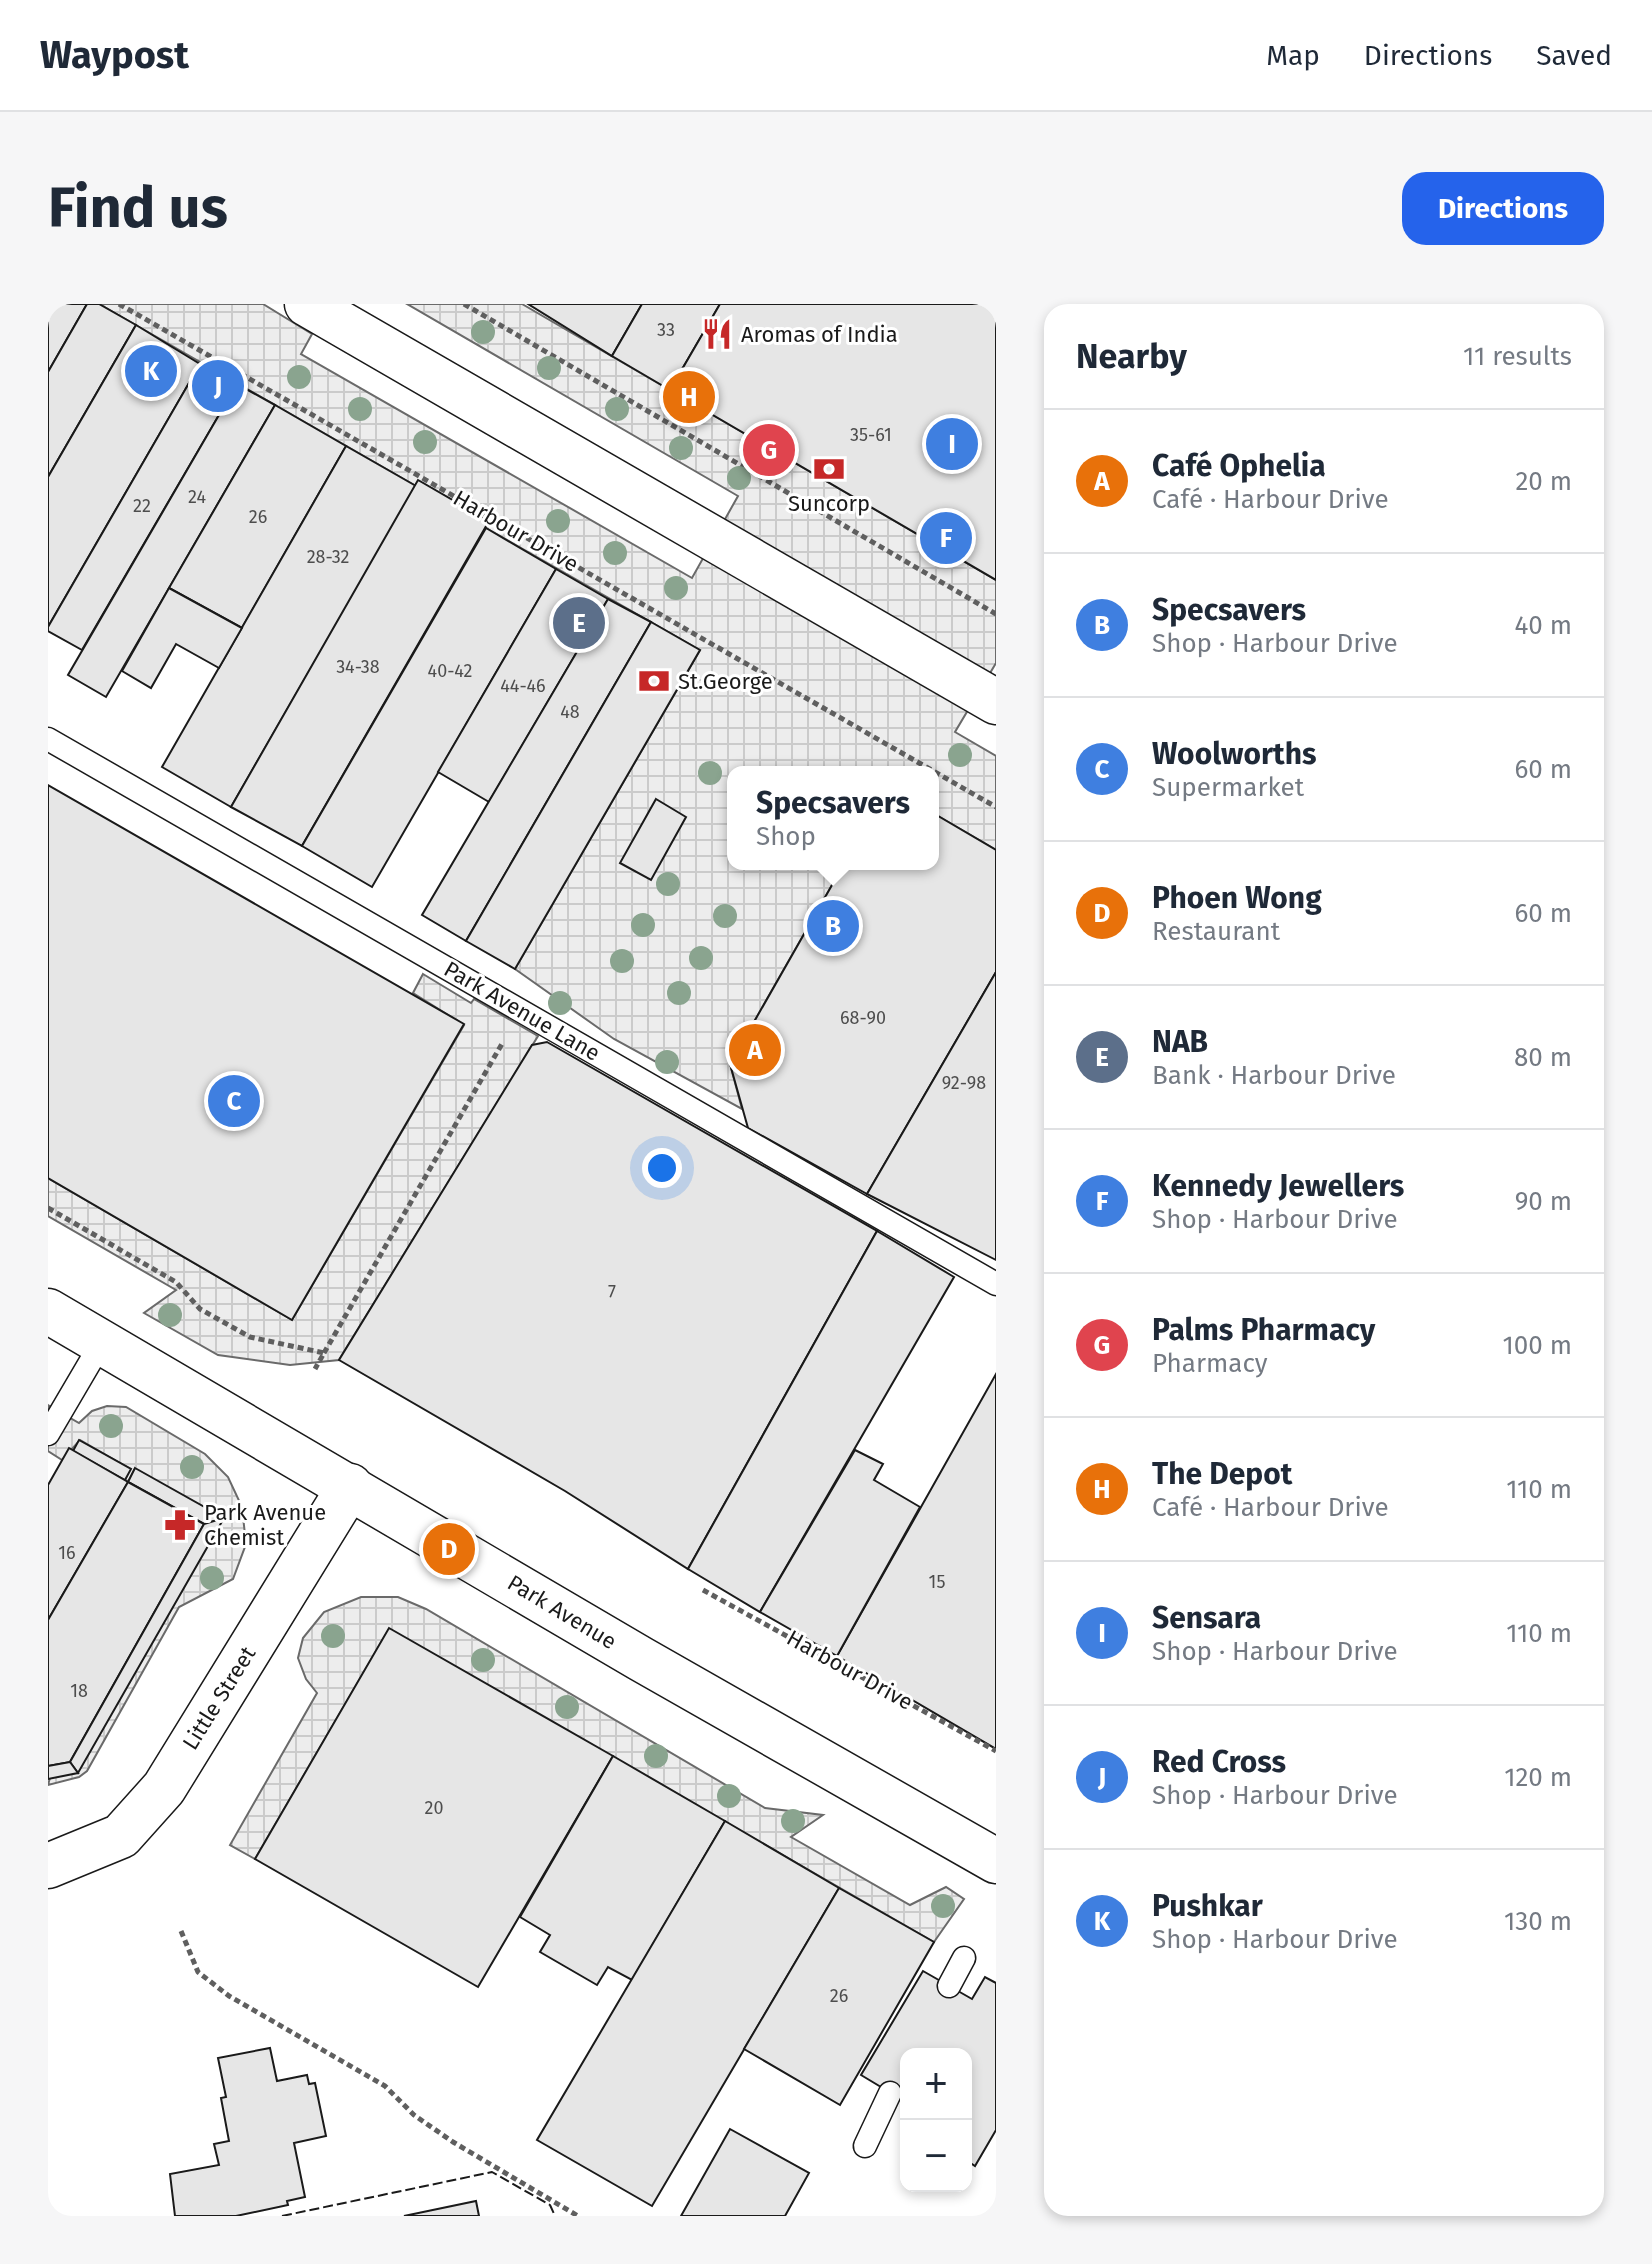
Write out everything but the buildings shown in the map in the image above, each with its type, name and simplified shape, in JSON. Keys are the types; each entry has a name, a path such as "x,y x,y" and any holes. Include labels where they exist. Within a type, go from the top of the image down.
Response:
{"street":[{"path":"307,304 996,702"},
{"name":"Park Avenue","path":"48,1311 629,1652 996,1861"},
{"name":"Little Street","path":"48,1866 121,1836 164,1788 350,1486"}],"lane":[{"name":"Park Avenue Lane","path":"48,739 996,1284"},
{"path":"48,1434 102,1342"},
{"path":"949,1986 964,1958"},
{"path":"865,2146 890,2093"}],"path":[{"name":"Harbour Drive","path":"119,304 925,766"},
{"path":"464,304 996,614"},
{"name":"Harbour Drive","path":"939,774 996,807"},
{"path":"315,1369 522,1011"},
{"path":"48,1208 176,1282 200,1309 250,1337 324,1353"},
{"name":"Harbour Drive","path":"703,1590 996,1751"},
{"path":"181,1931 198,1972 229,1996 385,2086 414,2115 453,2142 578,2216"}],"shaded area":[{"path":"99,304 263,304 312,334 301,354 692,578 738,496 407,304 522,304 996,580 996,663 955,732 996,756 996,850 939,817 939,766 727,766 727,870 841,870 730,1064 742,1109 614,1039 515,969 700,650 486,528 488,521 419,481 416,486"},
{"path":"423,974 471,1003 474,999 538,1036 339,1360 290,1365 218,1355 144,1313 176,1290 48,1216 48,1178 292,1320 464,1025 413,993"},
{"path":"48,1405 79,1423 92,1411 107,1406 126,1407 205,1454 228,1477 242,1507 246,1544 233,1579 179,1607 87,1771 79,1777 48,1785 135,1469 128,1482 125,1480 130,1469 80,1440 62,1460 48,1451"},
{"path":"361,1597 398,1597 426,1609 765,1808 823,1815 791,1837 910,1905 946,1887 964,1899 934,1942 389,1629 255,1859 230,1845 317,1693 306,1679 298,1658 303,1638 324,1612"}],"fence":[{"path":"282,2216 492,2172 550,2205 555,2216"}],"place":[{"name":"Aromas of India","path":"717,334"},
{"name":"Pushkar","path":"151,371"},
{"name":"Red Cross","path":"218,386"},
{"name":"The Depot","path":"689,397"},
{"name":"Sensara","path":"952,444"},
{"name":"Palms Pharmacy","path":"769,450"},
{"name":"Suncorp","path":"829,469"},
{"name":"Kennedy Jewellers","path":"946,538"},
{"name":"NAB","path":"579,623"},
{"name":"St.George","path":"654,681"},
{"name":"Specsavers","path":"833,926"},
{"name":"Café Ophelia","path":"755,1050"},
{"name":"Woolworths","path":"234,1101"},
{"name":"Park Avenue Chemist","path":"180,1525"},
{"name":"Phoen Wong","path":"449,1549"}]}
